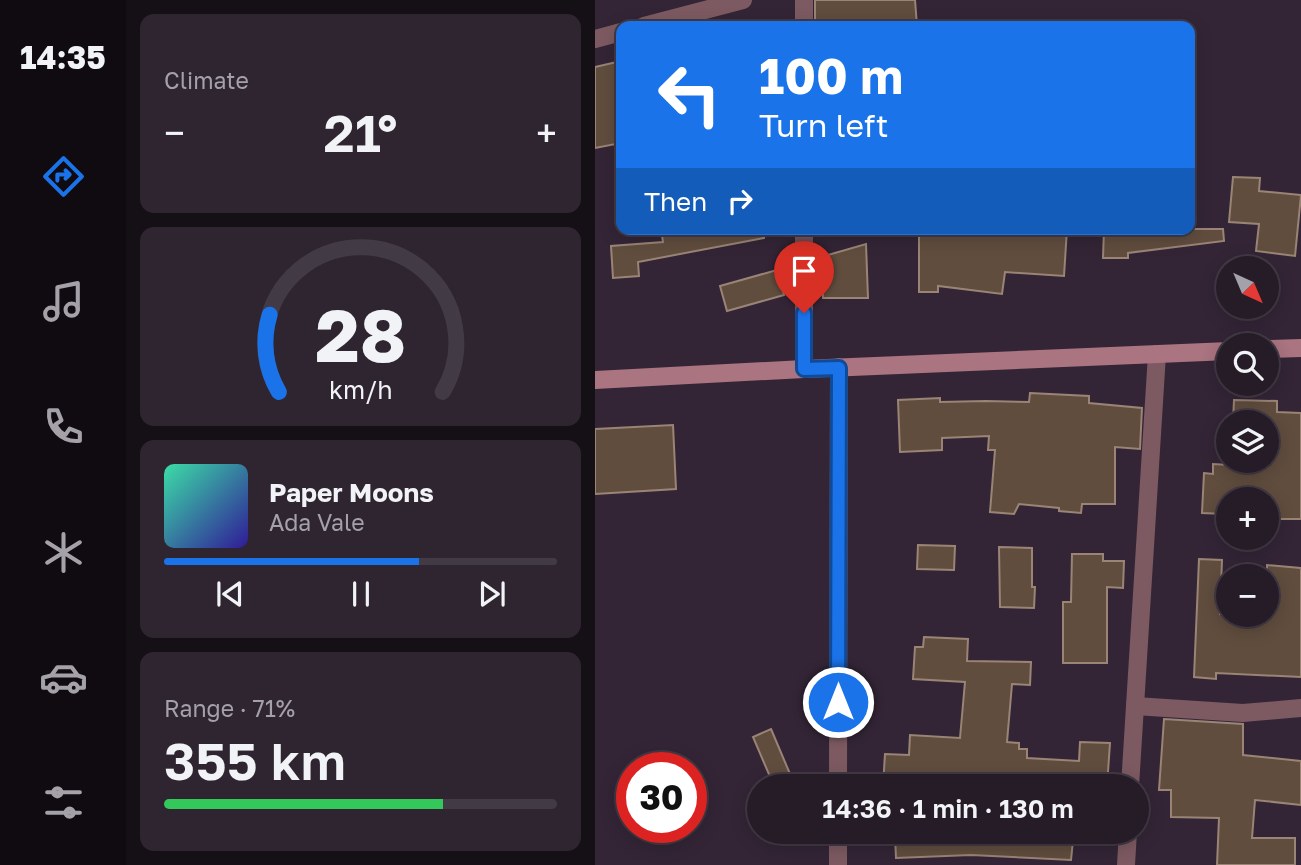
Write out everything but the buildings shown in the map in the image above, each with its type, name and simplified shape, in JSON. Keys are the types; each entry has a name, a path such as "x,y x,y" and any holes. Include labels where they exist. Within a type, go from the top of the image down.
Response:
{"main road":[{"path":"1279,349 1301,348"},
{"path":"595,380 1216,352"}],"street":[{"path":"664,21 743,0"},
{"path":"804,0 804,21"},
{"path":"595,39 616,33"},
{"path":"804,235 804,369"},
{"path":"1131,774 1157,354"},
{"path":"838,774 839,368"},
{"path":"1135,706 1243,713 1301,708"},
{"path":"838,844 838,865"},
{"path":"1126,865 1127,844"}],"route":[{"path":"804,313 804,369 839,368 838,702"}]}
